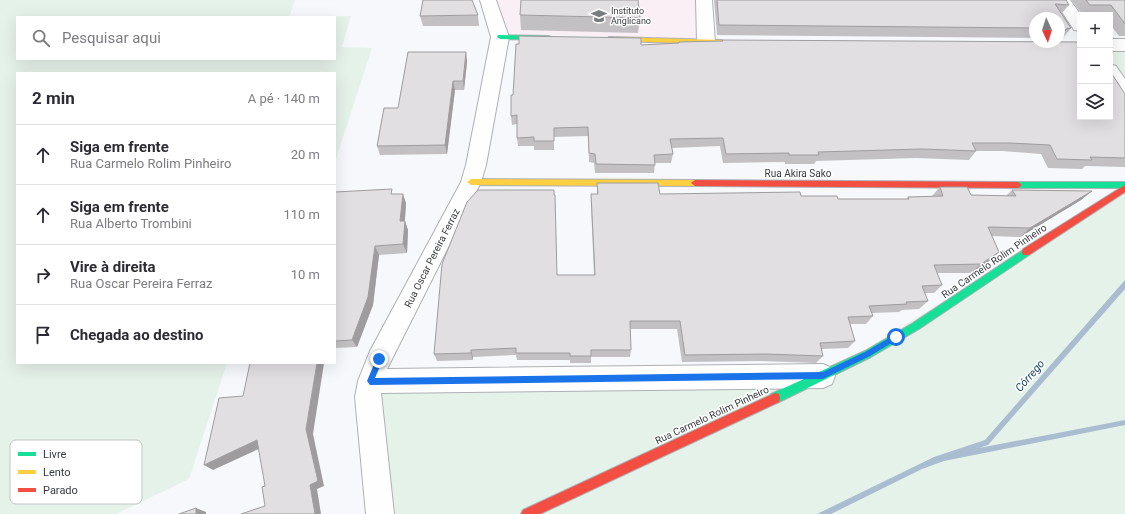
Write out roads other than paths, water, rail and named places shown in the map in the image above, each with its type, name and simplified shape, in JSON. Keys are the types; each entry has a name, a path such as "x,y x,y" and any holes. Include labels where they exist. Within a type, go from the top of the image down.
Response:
{"street":[{"name":"Rua Oscar Pereira Ferraz","path":"380,514 368,397 370,381 379,359 471,182 476,165 500,37 488,0"},
{"path":"704,0 706,42"},
{"path":"1062,0 1077,22"},
{"path":"500,37 555,38"},
{"path":"603,39 730,42"},
{"path":"1113,45 1125,45"},
{"path":"1113,75 1125,93"},
{"name":"Rua Akira Sako","path":"471,182 1125,187"},
{"name":"Rua Carmelo Rolim Pinheiro","path":"527,514 868,354 916,326 1125,187"},
{"path":"370,381 823,376"}],"water":[{"path":"1125,280 1125,289 988,445 979,448 1125,420 1125,425 944,461 922,469 831,514 817,514 934,457 985,440"}],"place":[{"name":"Instituto Anglicano","path":"599,16"}],"water label":[{"name":"Córrego","path":"1030,376"}]}
